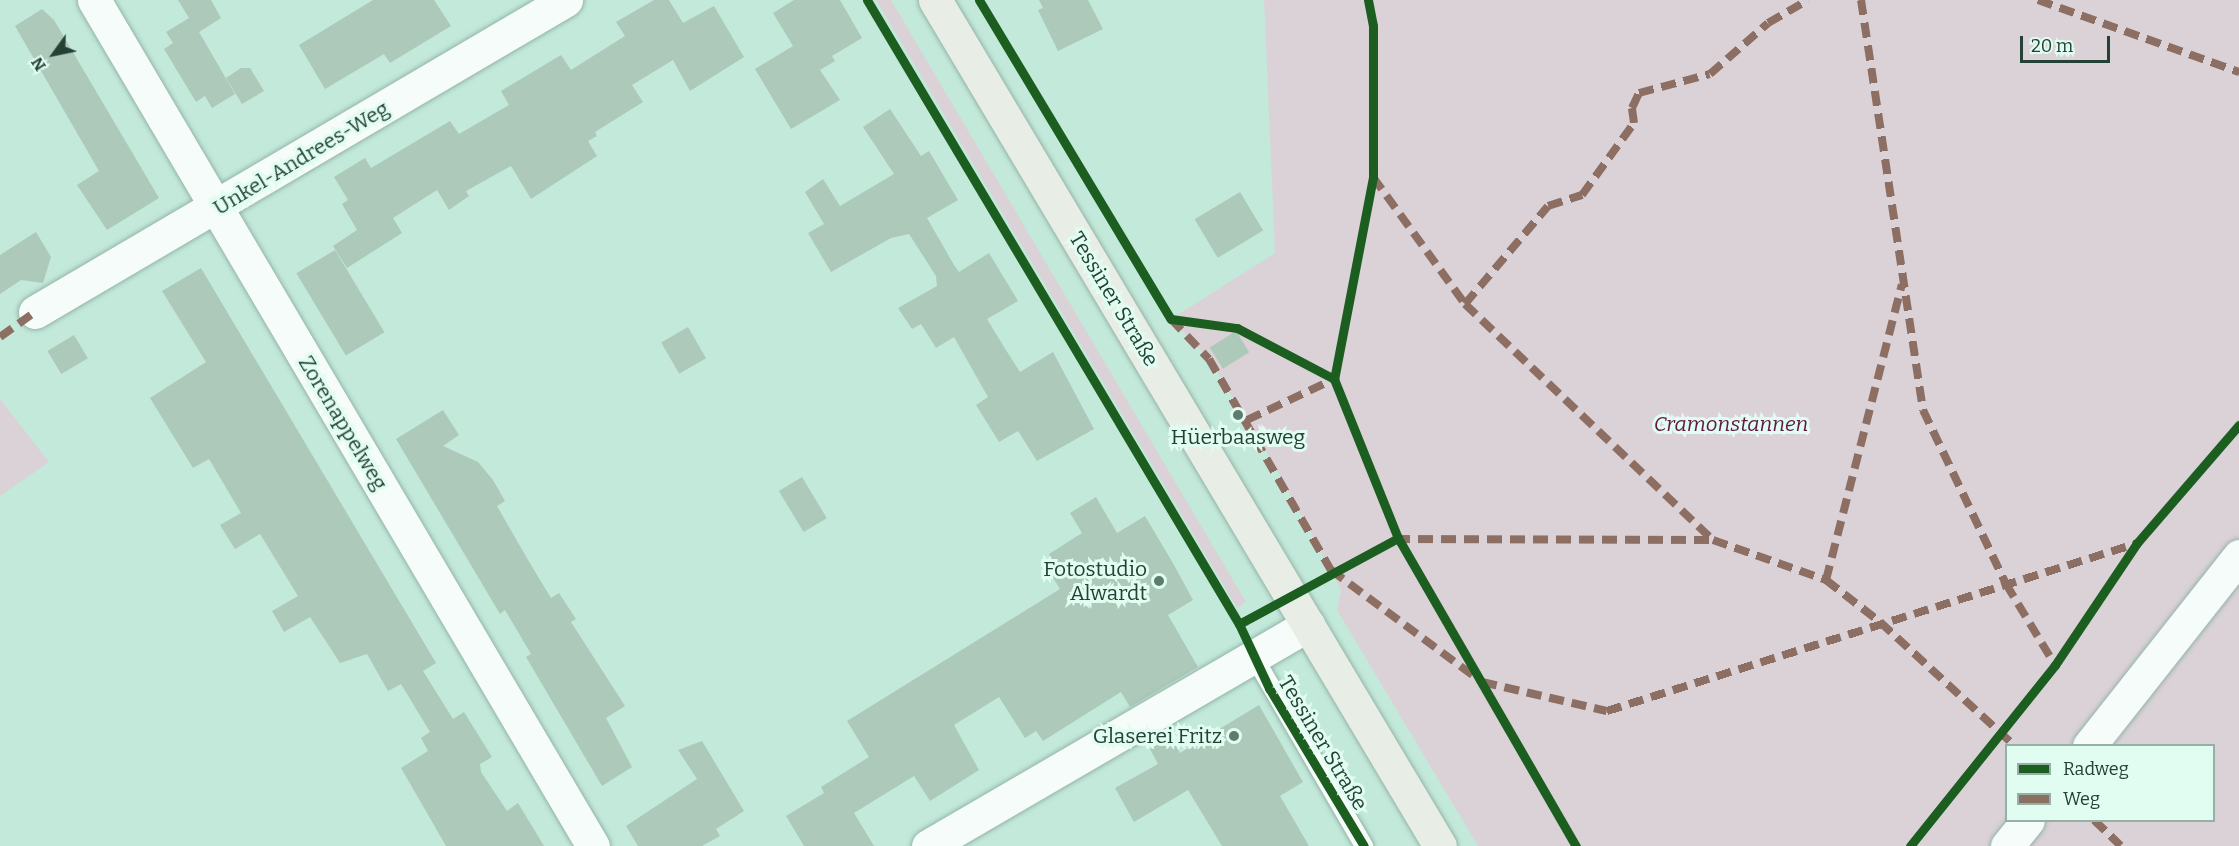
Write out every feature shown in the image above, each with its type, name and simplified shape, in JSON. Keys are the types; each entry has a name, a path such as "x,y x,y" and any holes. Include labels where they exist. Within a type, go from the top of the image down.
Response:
{"main road":[{"name":"Tessiner Straße","path":"935,0 1440,846"}],"street":[{"name":"Zorenappelweg","path":"93,0 593,846"},
{"name":"Unkel-Andrees-Weg","path":"35,312 216,209 566,0"},
{"path":"2091,744 2239,556"},
{"path":"928,846 1308,625"},
{"path":"2007,846 2026,822"}],"lane":[{"name":"Tessiner Straße","path":"1254,657 1364,846"}],"green space":[{"path":"876,0 891,0 1246,602 1237,608"},
{"name":"Cramonstannen","path":"1264,0 2239,0 2239,846 1478,846 1337,610 1341,590 1275,466 1209,359 1171,319 1275,253"},
{"path":"0,399 49,462 0,496"}],"building":[{"path":"178,0 211,0 221,18 199,32 235,94 212,108 205,96 196,102 164,49 173,43 166,32 189,18"},
{"path":"373,0 434,0 451,26 390,63 384,54 325,89 299,45"},
{"path":"654,0 669,0 683,23 714,6 744,57 690,91 673,60 632,85 643,102 595,132 597,136 588,141 597,156 531,199 511,166 466,191 469,196 449,210 437,190 393,218 402,233 347,268 333,246 357,230 342,204 348,200 334,177 365,158 371,168 450,121 459,134 509,105 501,91 561,55 571,70 625,36 616,22"},
{"path":"794,0 840,0 862,38 832,56 835,61 820,70 840,100 791,129 755,69 793,46 773,13"},
{"path":"1039,0 1088,0 1103,29 1058,51 1038,10 1043,8"},
{"path":"42,9 54,20 159,198 107,230 77,185 99,171 15,26"},
{"path":"241,68 250,68 264,91 242,104 226,78"},
{"path":"890,109 921,156 929,151 958,200 927,218 954,265 959,272 989,253 1018,301 987,319 1004,347 1020,372 1053,352 1094,429 1037,461 1018,431 999,442 976,405 988,397 954,337 936,348 921,324 912,329 898,308 937,286 936,276 909,234 891,238 831,272 808,233 824,224 805,192 823,179 840,206 894,174 863,127"},
{"path":"1240,192 1263,231 1218,258 1195,219"},
{"path":"36,232 51,257 43,283 21,280 0,294 0,255"},
{"path":"335,250 384,332 346,355 296,273"},
{"path":"201,268 436,663 423,671 453,719 464,712 492,757 480,764 481,772 507,811 518,803 544,846 446,846 401,768 428,751 421,738 430,732 401,684 388,691 367,654 340,663 310,617 284,632 272,611 298,596 260,534 235,549 220,525 241,513 209,459 193,468 150,398 206,362 162,291"},
{"path":"688,327 706,358 679,374 661,342"},
{"path":"1236,331 1249,352 1223,369 1210,347"},
{"path":"74,335 88,358 61,374 47,351"},
{"path":"443,410 459,435 443,446 478,462 493,480 505,501 497,506 528,560 551,598 559,593 576,619 571,622 625,706 606,718 632,767 602,786 526,657 531,654 505,610 500,614 396,439"},
{"path":"802,477 827,518 804,532 779,491"},
{"path":"1096,497 1117,533 1145,516 1193,600 1168,615 1198,667 1130,707 1121,692 1043,741 1036,731 1025,738 999,697 954,725 979,770 930,801 914,776 854,813 874,846 804,846 786,816 824,793 821,787 869,757 847,721 1060,589 1049,571 1056,566 1049,554 1082,533 1070,513"},
{"path":"1259,705 1303,782 1280,796 1309,846 1222,846 1188,790 1134,822 1115,788 1158,764 1150,749 1170,736 1180,753"},
{"path":"702,741 744,811 716,829 720,836 702,846 638,846 626,826 697,779 678,750"}],"marked path":[{"path":"1465,304 1548,206 1582,195 1634,123 1632,108 1639,93 1710,74 1768,23 1808,0"},
{"path":"1861,0 1923,410 2006,584 2055,665"},
{"path":"2038,0 2239,72"},
{"path":"1373,177 1465,304 1713,540"},
{"path":"1826,580 1902,285"},
{"path":"0,337 35,312"},
{"path":"1171,319 1209,359 1331,570 1482,682 1607,711 2135,544"},
{"path":"1247,420 1334,379"},
{"path":"1395,539 1713,540 1826,580 1880,622 2013,744"},
{"path":"2096,822 2121,846"}],"cycle path":[{"path":"867,0 1239,624 1269,688 1364,846"},
{"path":"979,0 1171,319 1237,328 1334,379"},
{"path":"1368,0 1373,26 1373,177 1334,379 1398,538 1576,846"},
{"path":"1910,846 2055,665 2137,543 2239,425"},
{"path":"1239,624 1398,538"}],"place":[{"name":"Hüerbaasweg","path":"1238,415"},
{"name":"Fotostudio Alwardt","path":"1159,581"},
{"name":"Glaserei Fritz","path":"1234,736"}]}
